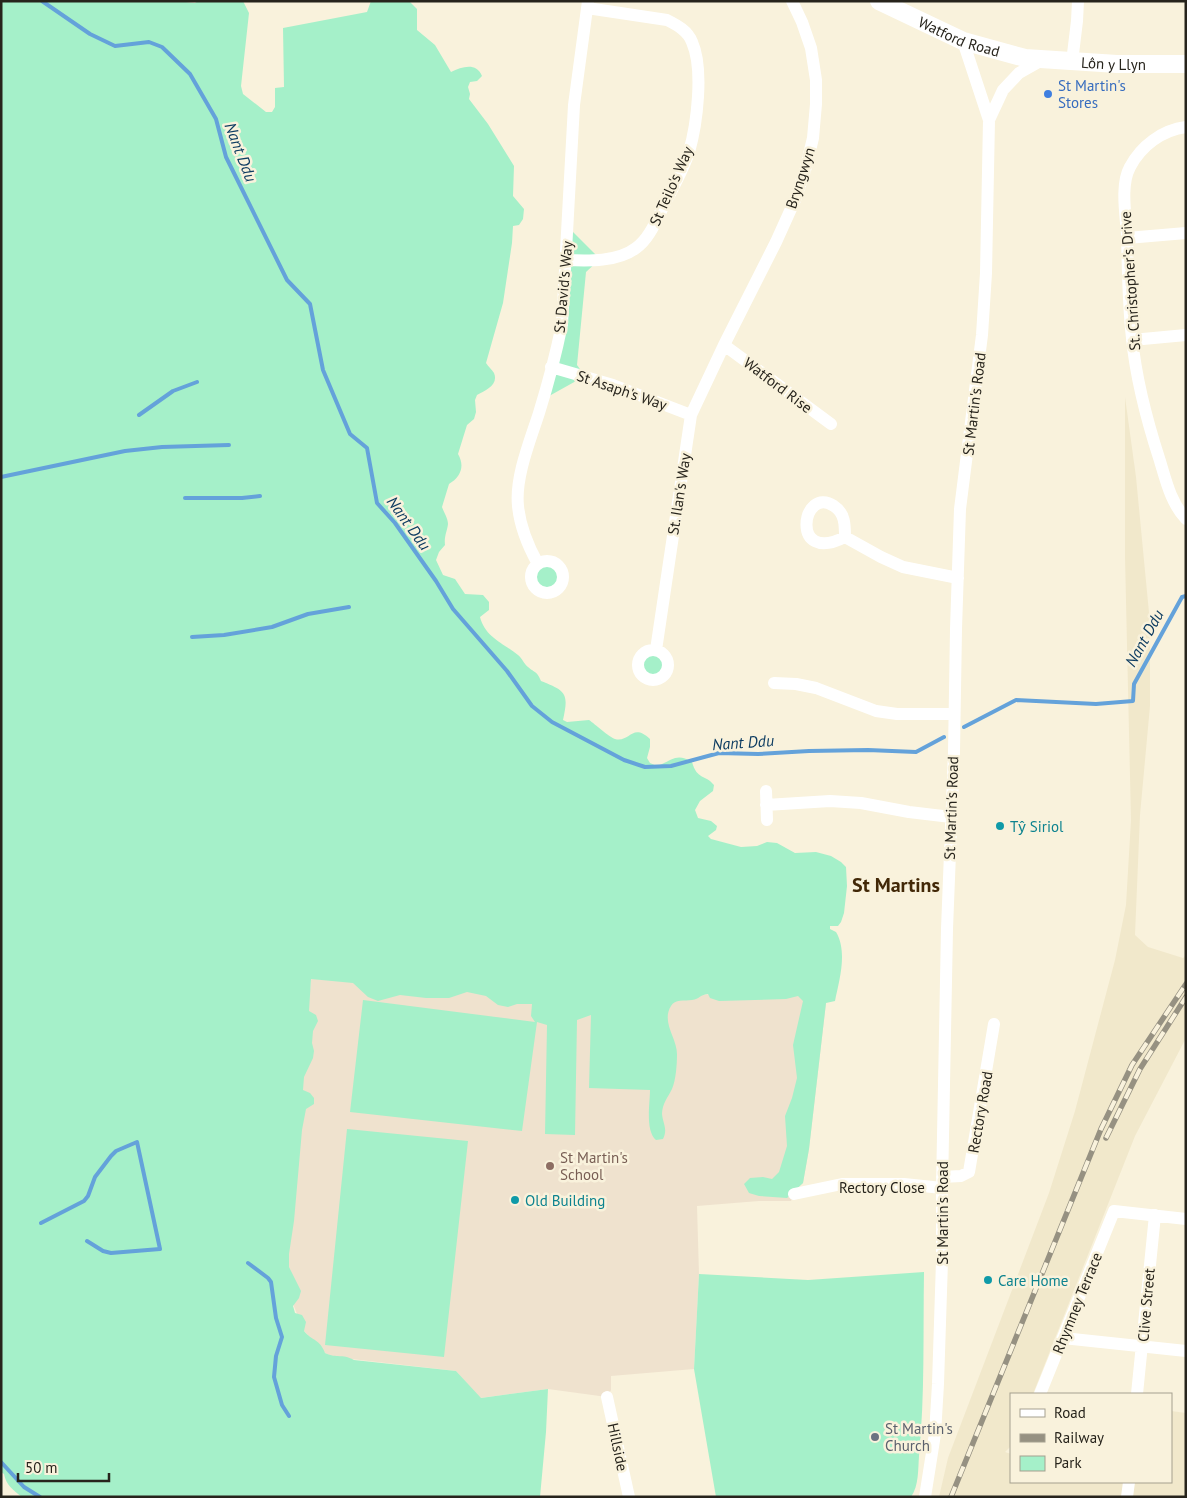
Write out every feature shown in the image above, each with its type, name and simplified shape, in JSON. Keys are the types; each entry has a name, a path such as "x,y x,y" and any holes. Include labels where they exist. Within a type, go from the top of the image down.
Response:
{"street":[{"name":"Bryngwyn","path":"724,345 795,200 806,168 813,138 816,80 811,48 792,1"},
{"name":"Watford Road","path":"879,1 963,41 1002,52 1042,60"},
{"path":"1072,62 1078,1"},
{"name":"St David's Way","path":"538,564 528,547 521,524 518,505 519,484 562,324 574,105 588,5"},
{"name":"St Teilo's Way","path":"566,260 600,259 620,256 638,247 647,238 688,153 698,102 696,54 692,41 682,29 667,20 588,5"},
{"name":"St Martin's Road","path":"925,1497 935,1434 938,1384 942,1261 946,929 960,509 982,335 986,273 989,120 963,41"},
{"name":"St Martin's Road","path":"989,120 1003,90 1018,73 1042,60"},
{"name":"Lôn y Llyn","path":"1042,60 1186,64"},
{"name":"St. Christopher's Drive","path":"1186,126 1172,128 1148,143 1129,168 1124,188 1128,294 1132,340 1141,393 1170,493 1179,512 1186,519"},
{"path":"1127,238 1186,233"},
{"path":"1132,340 1186,335"},
{"name":"St. Ilan's Way","path":"656,650 691,415 724,345"},
{"name":"Watford Rise","path":"724,345 831,424"},
{"name":"St Asaph's Way","path":"551,367 613,385 691,415"},
{"path":"845,537 880,557 902,566 958,578"},
{"path":"774,683 796,684 816,688 876,711 897,714 954,714"},
{"path":"766,791 767,820"},
{"path":"766,805 830,802 861,803 909,812 951,817"},
{"name":"Rectory Road","path":"942,1182 969,1172 994,1024"},
{"name":"Rectory Close","path":"794,1194 842,1184 942,1182"},
{"name":"Rhymney Terrace","path":"1040,1393 1114,1211 1155,1215"},
{"path":"1155,1215 1186,1219"},
{"name":"Clive Street","path":"1137,1393 1155,1215"},
{"path":"1063,1338 1186,1351"},
{"name":"Hillside","path":"607,1397 629,1497"},
{"path":"1127,1497 1129,1483"}],"shaded area":[{"path":"1125,397 1136,477 1150,623 1150,706 1140,815 1135,935 1148,947 1183,958 1186,955 1186,1038 1135,1136 1033,1393 1010,1393 1010,1447 1005,1452 1010,1454 1010,1483 1172,1483 1172,1411 1186,1413 1186,1497 939,1497 948,1458 1049,1193 1075,1111 1115,960 1126,905 1131,820 1125,557"},
{"name":"St Martin's School","path":"501,968 505,1004 800,990 826,1003 809,1149 803,1183 796,1189 791,1201 759,1201 697,1206 699,1274 694,1369 611,1376 611,1390 607,1397 548,1389 480,1398 456,1371 334,1357 325,1353 304,1331 280,1272 312,971"}],"green space":[{"path":"1,1 177,1 195,3 198,1 243,1 249,13 241,86 243,94 266,112 272,112 275,107 275,88 284,87 283,28 367,12 371,1 409,1 417,9 417,30 435,45 451,72 472,67 479,72 482,76 477,81 470,82 468,87 469,99 488,124 514,166 513,196 524,209 523,219 519,225 513,226 503,303 486,363 494,373 495,381 484,392 477,395 475,400 476,412 474,419 467,425 458,454 461,471 449,484 442,507 448,524 445,545 439,552 436,560 443,575 455,579 465,594 483,595 489,602 489,610 480,617 482,624 490,635 519,656 537,674 541,681 564,694 566,704 563,720 567,722 589,720 615,739 624,738 639,732 644,734 650,739 647,758 650,763 657,766 674,758 687,759 692,762 696,772 714,785 713,791 700,801 695,810 698,818 711,821 717,826 716,830 708,836 711,839 741,847 757,846 767,842 777,843 795,853 816,852 831,856 846,867 847,886 844,913 838,926 830,926 830,929 836,932 840,940 842,957 840,976 835,1001 826,1003 809,1149 803,1183 787,1198 759,1196 749,1193 744,1184 750,1178 763,1177 772,1179 779,1172 787,1146 785,1116 797,1078 793,1045 803,1001 798,996 786,999 719,1001 710,998 708,994 695,999 675,1002 671,1006 668,1018 676,1048 676,1072 672,1089 662,1110 665,1129 663,1139 656,1140 650,1130 649,1123 650,1090 589,1088 591,1015 577,1020 575,1135 545,1134 547,1025 537,1022 522,1131 350,1112 363,1000 535,1022 531,1016 532,1004 517,1004 508,1007 498,1005 486,996 467,992 449,998 400,995 378,1001 368,997 353,983 311,979 309,1011 316,1015 318,1021 313,1031 313,1058 304,1077 303,1090 310,1093 314,1098 314,1104 306,1109 302,1130 294,1221 289,1254 289,1267 301,1291 299,1298 293,1306 295,1313 302,1315 306,1322 304,1331 321,1345 325,1353 329,1355 354,1360 456,1371 481,1398 548,1389 540,1497 22,1497 10,1487 4,1474 1,1472"},
{"path":"568,227 600,259 586,272 577,365 585,376 542,400 551,367"},
{"path":"547,562 558,566 562,577 558,588 547,592 536,588 532,577 536,566"},
{"path":"653,650 664,654 668,665 664,676 653,680 642,676 638,665 642,654"},
{"path":"347,1129 468,1141 444,1357 325,1345"},
{"path":"924,1272 921,1433 918,1477 914,1493 911,1497 716,1497 694,1369 699,1274 808,1280"}],"waterway":[{"name":"Nant Ddu","path":"42,1 90,34 115,46 149,42 162,47 190,74 216,119 226,157 287,280 310,304 323,370 350,434 367,448 377,503 395,523 436,581 453,609 507,671 532,706 552,722 624,760 645,767 671,766 719,753 758,754 868,750 916,752 944,737"},
{"path":"139,415 173,391 197,382"},
{"path":"1,477 125,451 162,447 229,445"},
{"path":"185,498 242,498 260,496"},
{"name":"Nant Ddu","path":"964,727 1016,700 1096,704 1133,701 1134,684 1182,597 1186,596"},
{"path":"192,637 224,635 272,627 308,614 349,607"},
{"path":"41,1223 84,1201 88,1196 95,1177 111,1156 116,1151 137,1142 160,1249 111,1253 103,1251 87,1241"},
{"path":"248,1263 271,1282 276,1318 282,1337 276,1356 274,1377 282,1405 289,1416"},
{"path":"1,1462 24,1487 40,1497"}],"railway":[{"path":"951,1497 1101,1129 1132,1065 1186,984"},
{"path":"1106,1138 1140,1069 1186,997"}],"place":[{"name":"St Martin's Stores","path":"1048,94"},
{"name":"Tŷ Siriol","path":"1000,826"},
{"name":"St Martin's School","path":"550,1166"},
{"name":"Old Building","path":"515,1200"},
{"name":"Care Home","path":"988,1280"},
{"name":"St Martin's Church","path":"875,1437"}],"district":[{"name":"St Martins","path":"896,885"}]}
